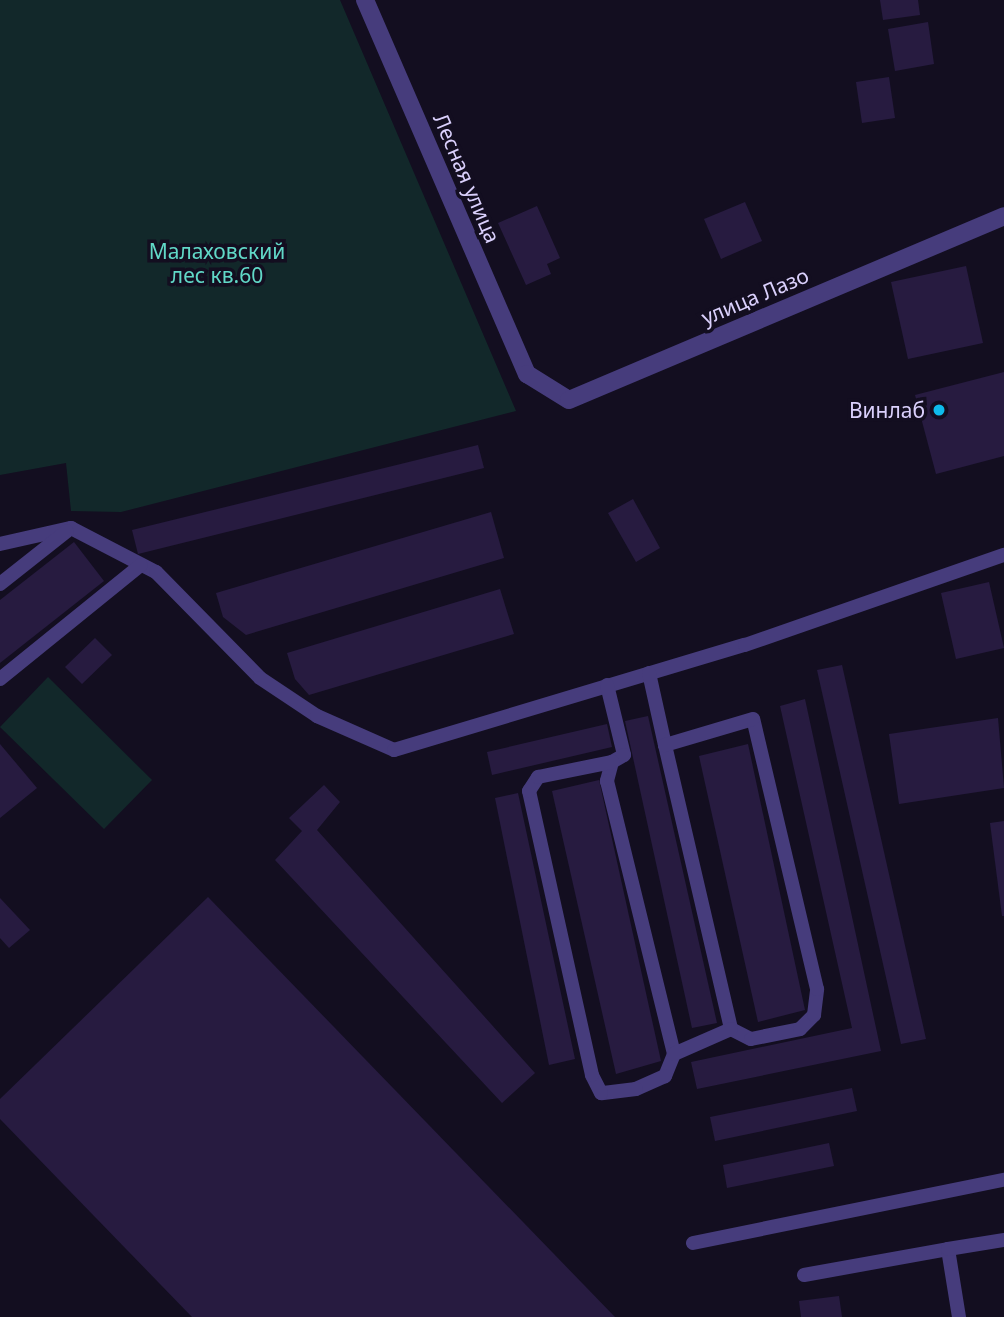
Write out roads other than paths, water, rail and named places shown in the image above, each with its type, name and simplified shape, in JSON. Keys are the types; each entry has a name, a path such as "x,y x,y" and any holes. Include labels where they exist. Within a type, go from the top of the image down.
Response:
{"street":[{"name":"Лесная улица","path":"365,0 527,374"},
{"name":"улица Лазо","path":"527,374 569,400 1004,216"}],"lane":[{"path":"0,544 71,528 156,572 260,678 317,716 394,750 649,673 1004,555"},
{"path":"0,584 71,528"},
{"path":"0,679 141,565"},
{"path":"649,673 732,1029 751,1039 800,1029 814,1015 817,989 753,719 666,745"},
{"path":"607,685 624,755 612,762 538,777 529,791 592,1075 601,1093 636,1089 666,1076 674,1054 607,781 612,762"},
{"path":"674,1054 732,1029"},
{"path":"693,1242 1004,1180"},
{"path":"804,1275 1004,1240"},
{"path":"948,1249 959,1317"}],"place":[{"name":"Винлаб","path":"939,410"}],"park label":[{"name":"Малаховский лес кв.60","path":"217,263"}]}
